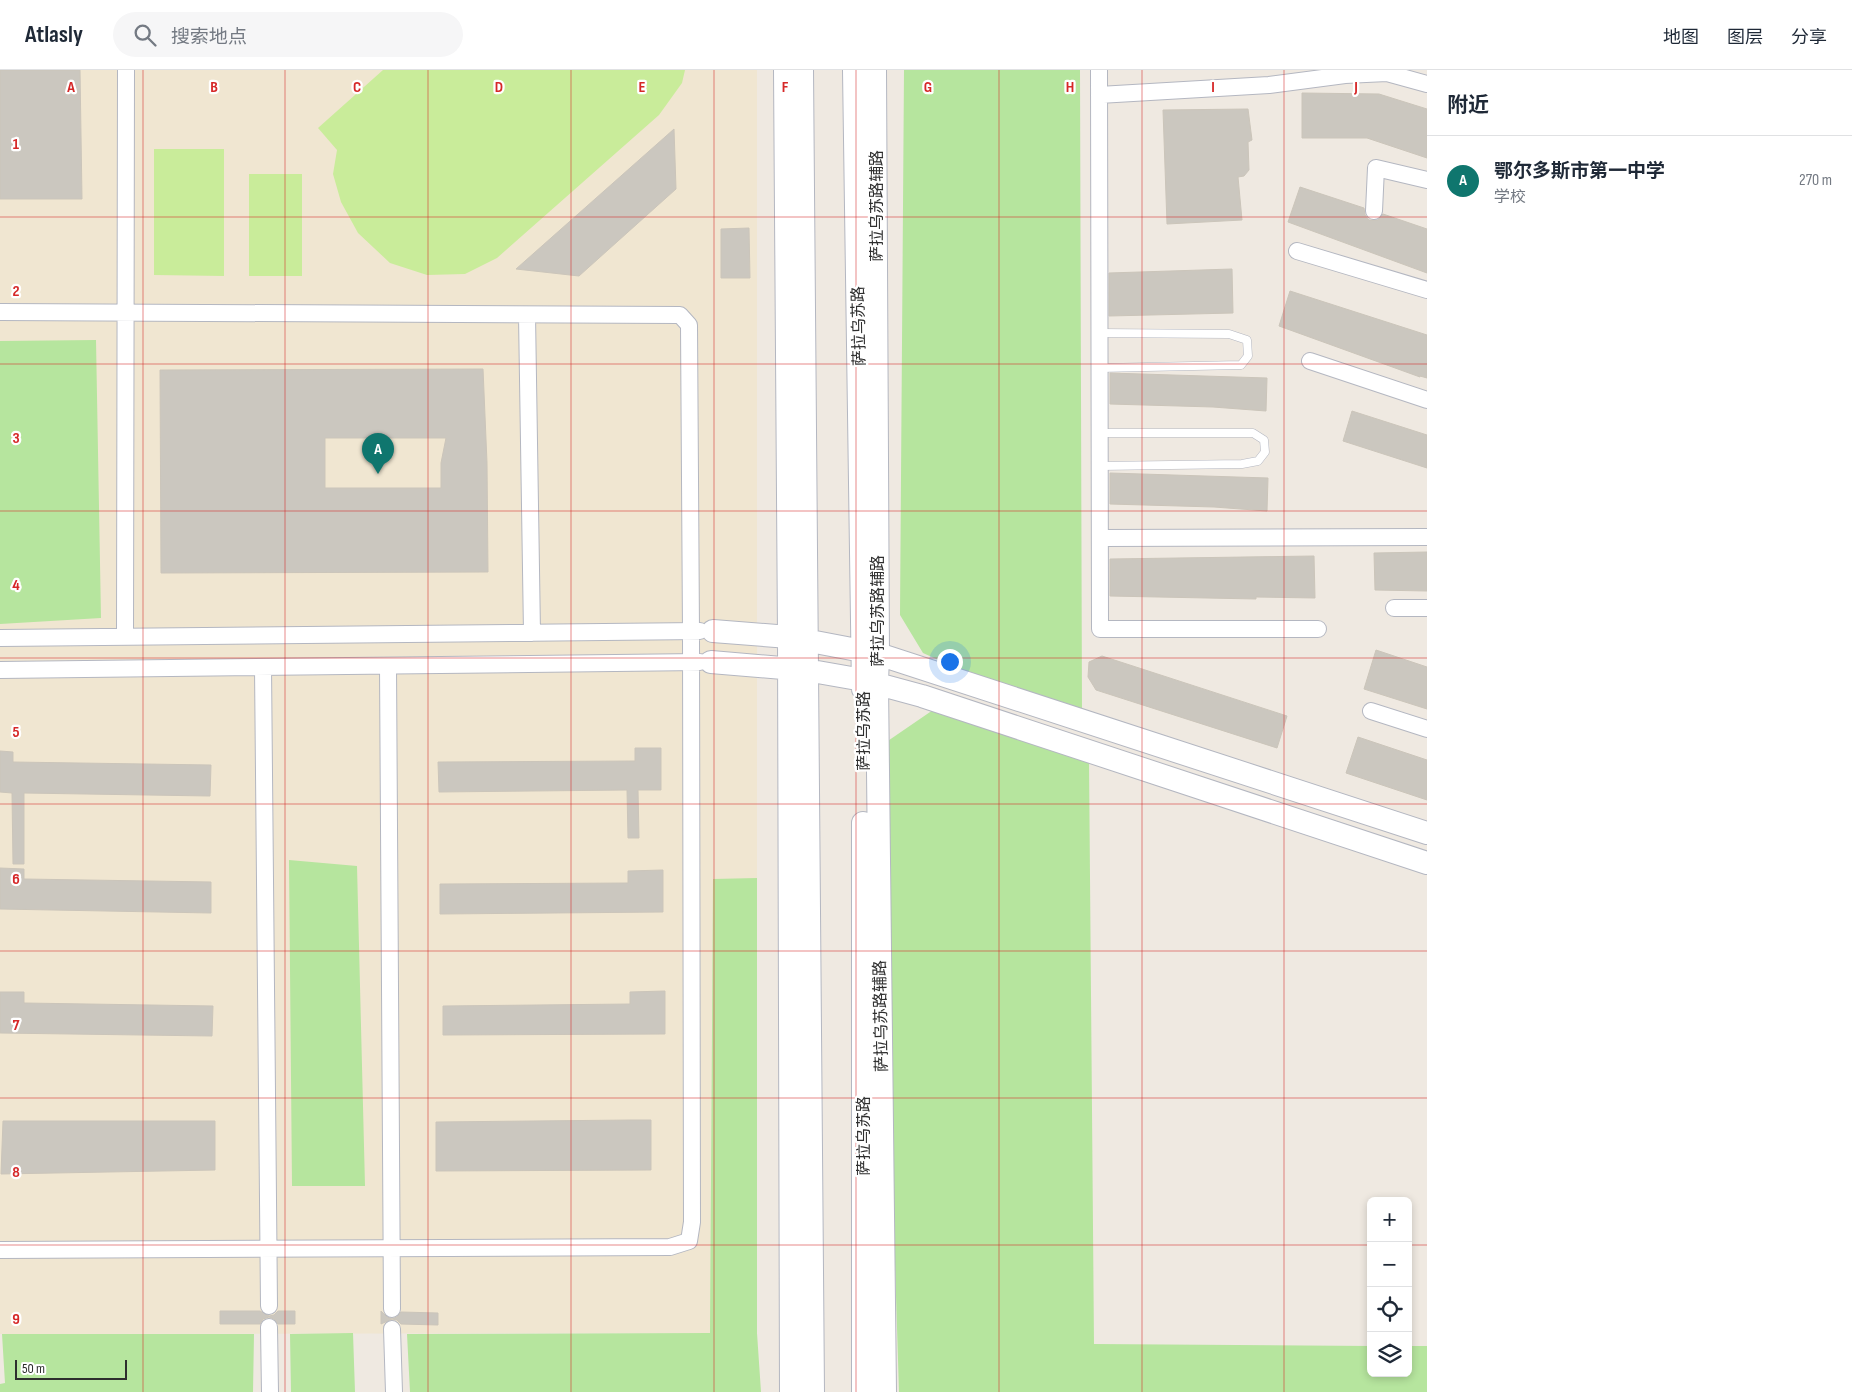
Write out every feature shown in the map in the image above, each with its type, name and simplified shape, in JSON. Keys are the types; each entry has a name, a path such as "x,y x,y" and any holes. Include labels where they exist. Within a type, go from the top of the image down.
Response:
{"street":[{"path":"125,637 126,70"},
{"path":"785,70 798,639"},
{"path":"791,1392 802,70"},
{"name":"萨拉乌苏路","path":"854,70 870,653 863,1392"},
{"name":"萨拉乌苏路辅路","path":"870,653 875,70"},
{"path":"1099,70 1100,629 1318,629"},
{"path":"1099,95 1269,85 1345,72 1387,73 1427,84"},
{"path":"1374,212 1376,168 1427,180"},
{"path":"1297,251 1427,290"},
{"path":"0,312 680,315 688,324 702,631 692,1222 689,1240 670,1247 0,1250"},
{"path":"527,315 532,633"},
{"path":"1310,361 1427,400"},
{"path":"1100,538 1427,536"},
{"path":"1394,608 1427,608"},
{"path":"0,638 702,631 798,639 870,653 1427,833"},
{"path":"0,670 700,662 798,669 870,681 922,696 1427,863"},
{"path":"388,666 392,1309"},
{"path":"263,667 269,1306"},
{"path":"798,669 813,1392"},
{"name":"萨拉乌苏路辅路","path":"870,681 885,1392"},
{"path":"1371,711 1427,729"},
{"path":"269,1327 270,1392"},
{"path":"392,1329 394,1392"}],"lane":[{"path":"1099,333 1229,334 1247,340 1248,356 1241,365 1099,368"},
{"path":"1099,433 1253,432 1264,440 1265,452 1258,462 1242,464 1100,466"}],"shaded area":[{"path":"0,70 757,70 757,1333 0,1334"}],"green space":[{"path":"383,70 685,70 682,83 659,115 497,258 465,274 427,275 390,263 358,233 341,202 333,174 337,150 318,128"},
{"path":"904,70 1080,70 1082,715 976,677 923,653 900,615"},
{"path":"154,149 224,149 224,276 154,275"},
{"path":"249,174 302,174 302,276 249,276"},
{"path":"96,340 101,618 0,624 0,341"},
{"path":"933,710 1089,760 1094,1344 1367,1346 1367,1377 1412,1377 1412,1346 1427,1346 1427,1392 899,1392 879,747"},
{"path":"289,860 357,866 365,1186 292,1186"},
{"path":"757,878 757,1333 761,1392 410,1392 407,1334 710,1333 713,879"},
{"path":"353,1333 355,1392 291,1392 290,1334"},
{"path":"2,1334 254,1334 253,1392 0,1392 0,1384 5,1383"}],"building":[{"path":"0,70 80,70 82,199 0,199"},
{"path":"1302,93 1379,94 1427,109 1427,158 1367,138 1302,138"},
{"path":"1248,109 1252,140 1248,142 1249,170 1244,176 1238,177 1242,220 1167,224 1163,110"},
{"path":"674,129 676,189 579,276 516,269"},
{"path":"1300,187 1364,208 1365,215 1369,220 1378,220 1383,214 1427,229 1427,273 1288,222"},
{"path":"749,228 750,278 721,278 721,229"},
{"path":"1232,269 1233,313 1109,316 1109,273"},
{"path":"1290,291 1427,335 1427,378 1279,326"},
{"path":"483,369 487,463 488,572 161,573 160,370","holes":["325,438 446,438 441,463 441,488 325,488"]},
{"path":"1110,373 1267,378 1266,411 1213,407 1110,404"},
{"path":"1352,411 1427,435 1427,468 1343,441"},
{"path":"1110,473 1268,478 1267,511 1214,507 1110,504"},
{"path":"1427,552 1427,591 1375,590 1374,553"},
{"path":"1314,556 1315,598 1256,597 1256,599 1110,596 1110,559"},
{"path":"1376,650 1427,667 1427,709 1364,689"},
{"path":"1102,656 1287,716 1277,748 1096,690 1088,677 1089,662"},
{"path":"1358,737 1427,760 1427,800 1346,773"},
{"path":"635,748 661,748 661,790 638,790 639,838 628,838 627,790 439,792 438,762 635,761"},
{"path":"0,751 13,752 13,762 211,765 210,796 24,793 24,864 13,864 12,793 0,792"},
{"path":"0,868 24,869 24,879 211,882 211,913 0,909"},
{"path":"663,870 663,912 440,914 440,884 628,883 628,871"},
{"path":"665,991 665,1034 443,1035 443,1006 630,1004 630,992"},
{"path":"0,992 24,992 24,1003 213,1006 212,1036 0,1033"},
{"path":"651,1120 651,1170 436,1171 436,1122"},
{"path":"3,1121 215,1121 215,1170 1,1174"},
{"path":"220,1311 260,1311 269,1316 274,1315 278,1311 295,1311 295,1324 278,1324 269,1317 263,1319 260,1324 220,1324"},
{"path":"381,1311 387,1317 392,1319 381,1324"},
{"path":"401,1312 438,1313 438,1325 401,1324 397,1320 392,1319"}],"place":[{"name":"鄂尔多斯市第一中学","path":"378,474"}]}
